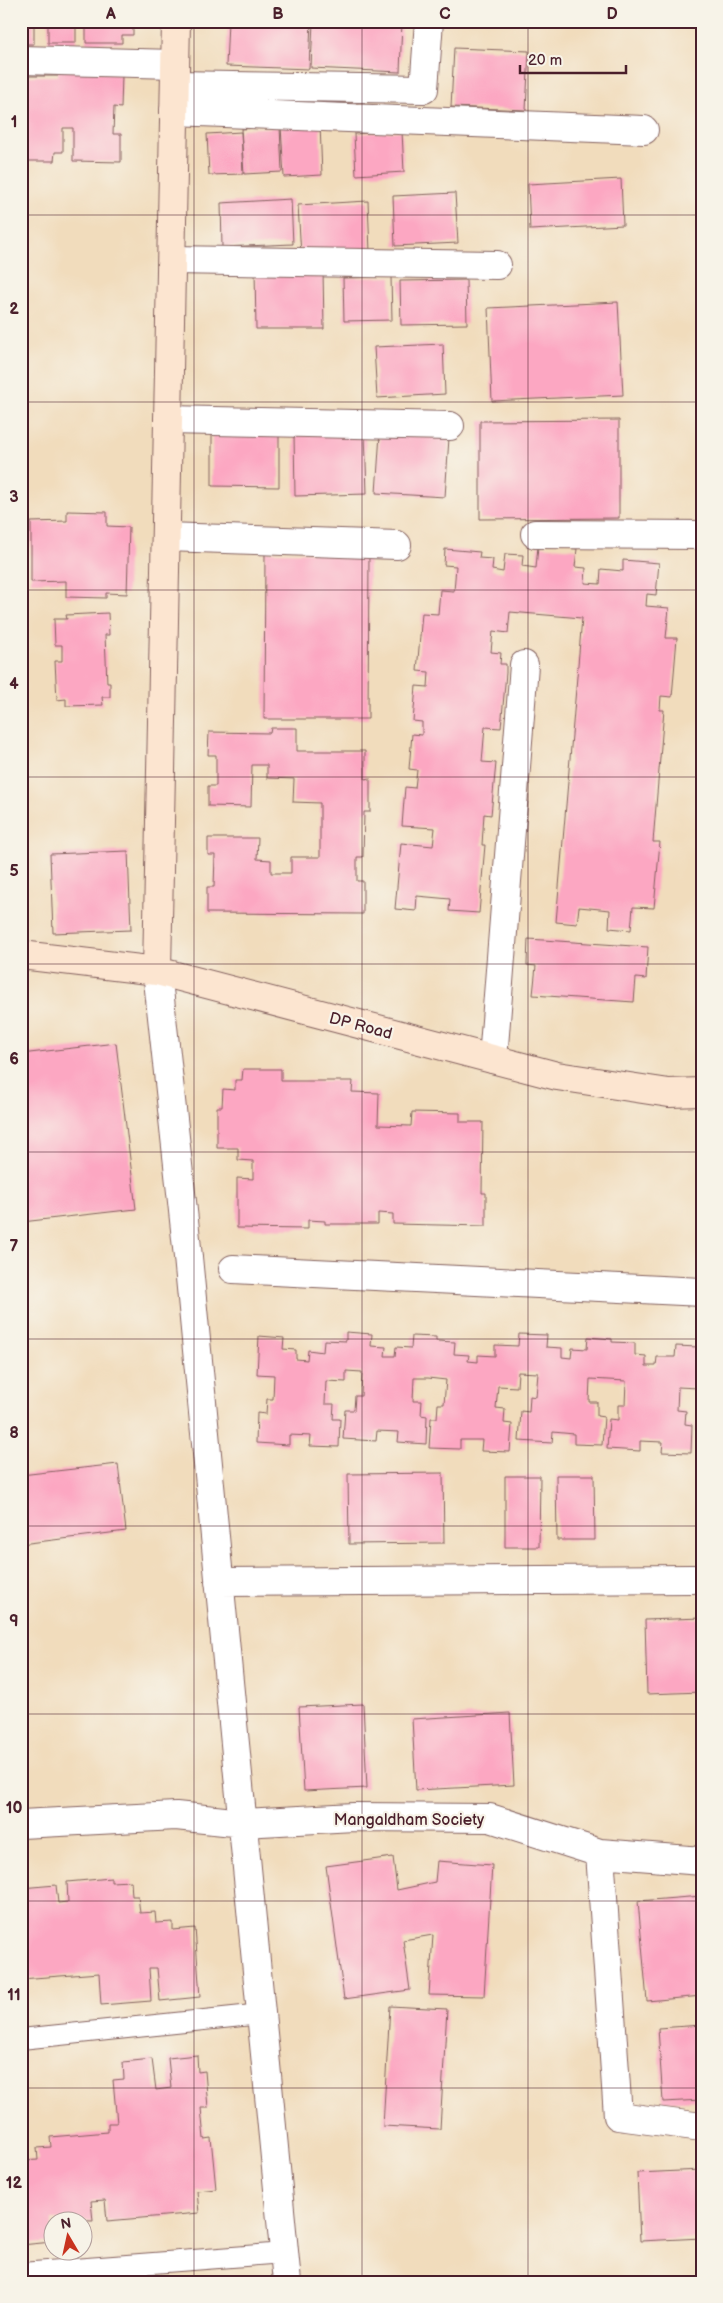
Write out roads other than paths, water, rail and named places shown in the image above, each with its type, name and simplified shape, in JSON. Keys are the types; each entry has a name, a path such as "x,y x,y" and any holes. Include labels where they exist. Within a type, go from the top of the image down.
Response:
{"street":[{"path":"176,21 157,972 189,1266 287,2282"},
{"path":"175,87 424,89 429,21"},
{"path":"21,60 175,87 644,130"},
{"path":"172,260 497,265"},
{"path":"168,420 450,426"},
{"path":"536,534 702,535"},
{"path":"166,537 397,545"},
{"path":"493,1059 524,664"},
{"name":"DP Road","path":"21,955 157,972 557,1076 669,1093 702,1092"},
{"path":"233,1269 702,1292"},
{"path":"219,1582 693,1579"},
{"name":"Mangaldham Society","path":"21,1824 176,1816 243,1823 354,1817 490,1818 600,1853 702,1861"},
{"path":"600,1853 618,2116 702,2127"}],"lane":[{"path":"21,2039 262,2014"},
{"path":"21,2273 284,2253"}]}
